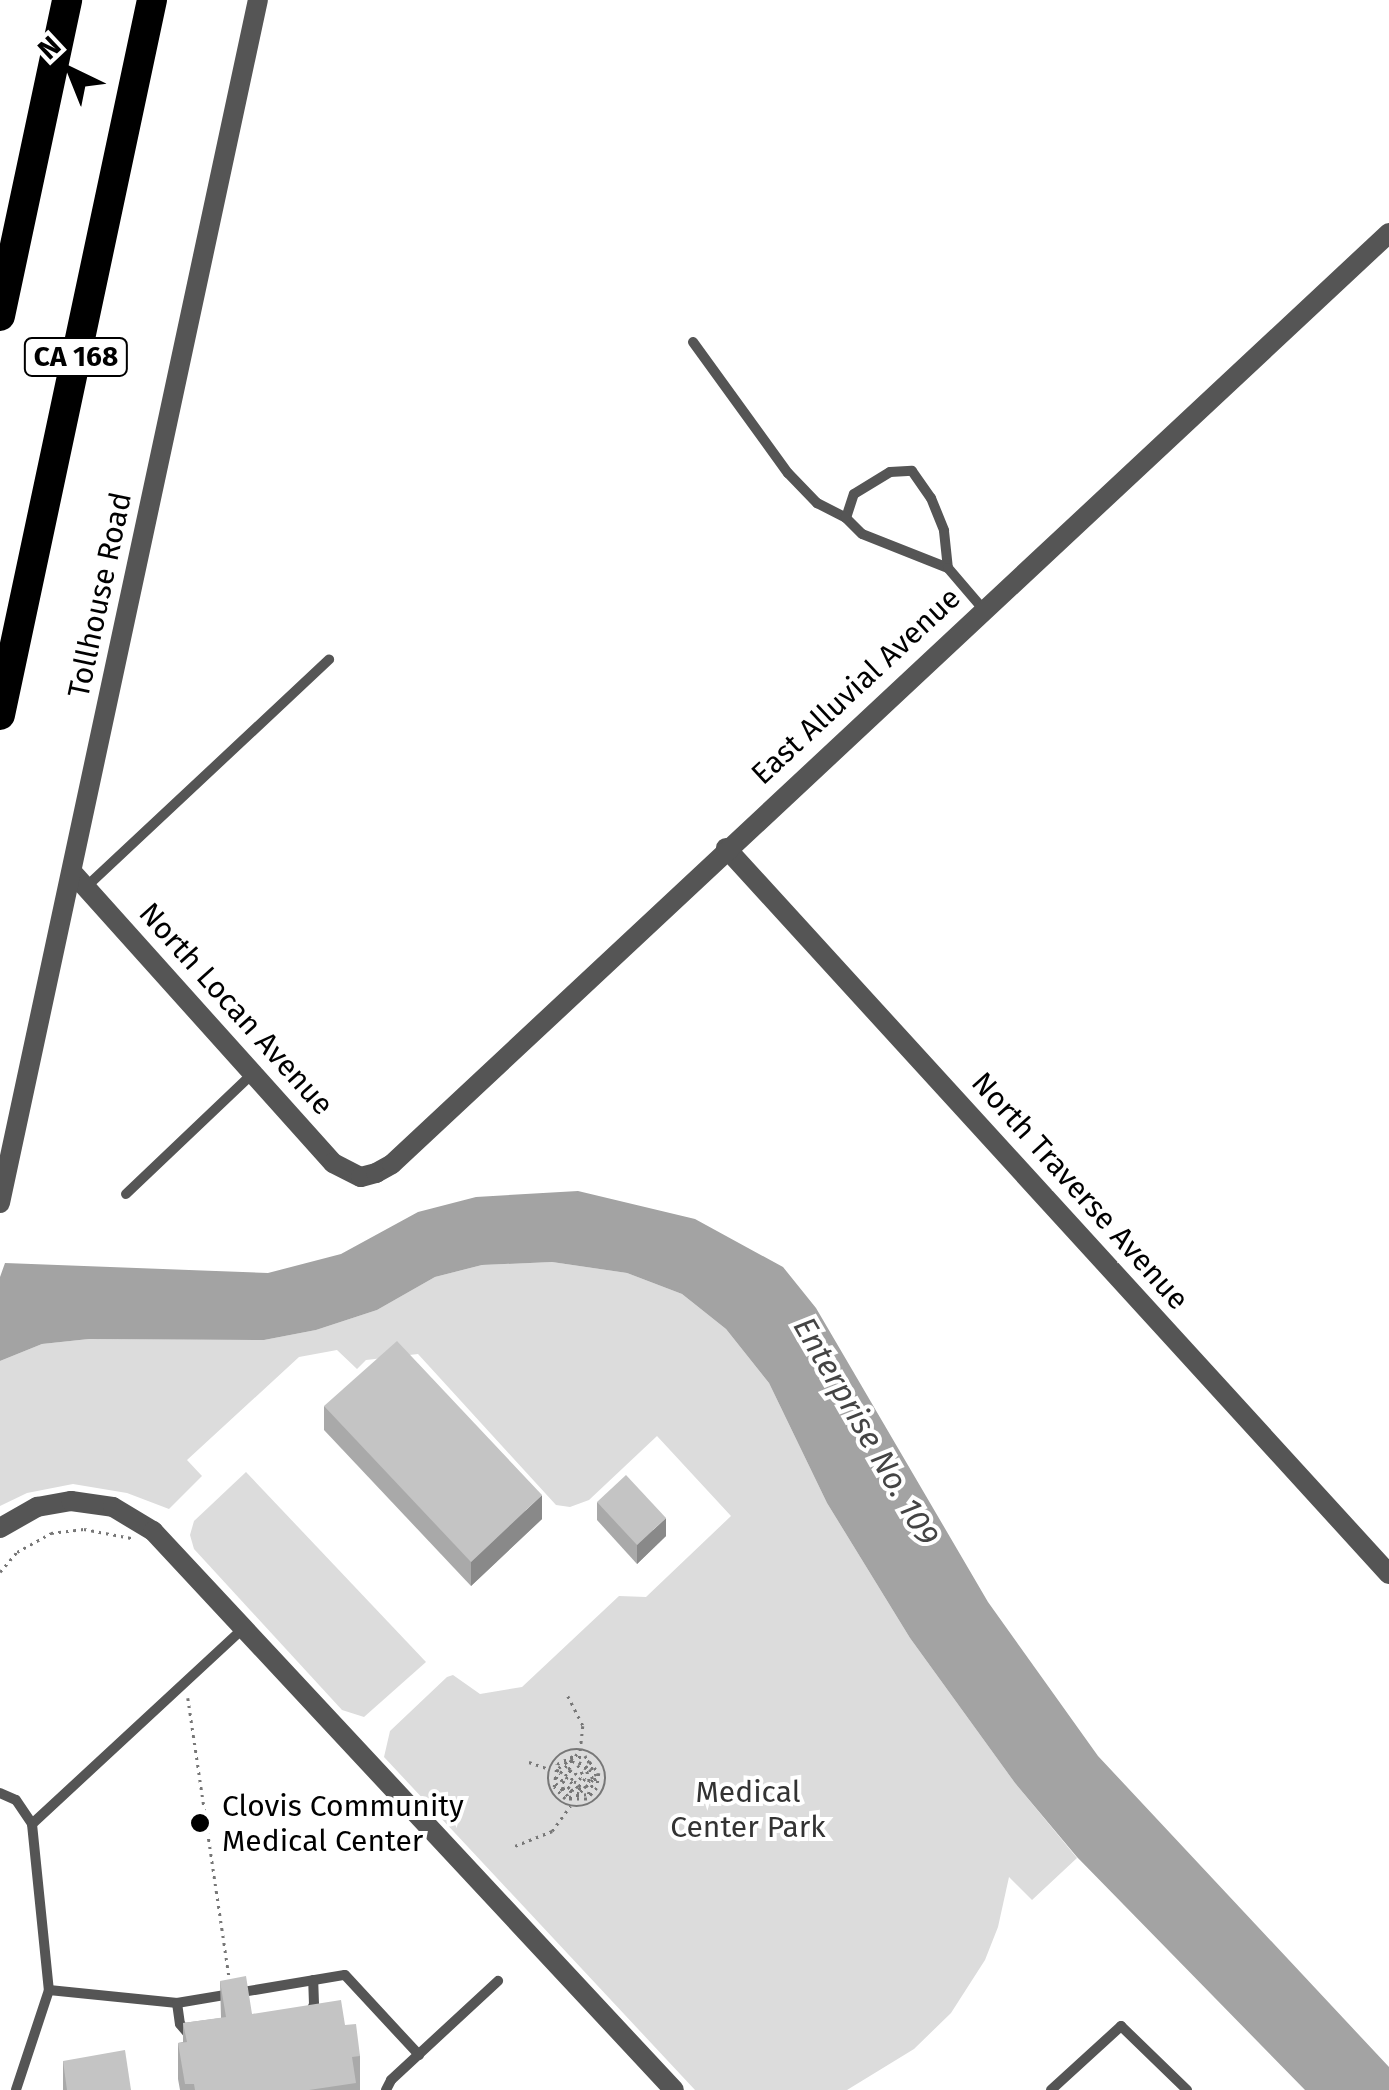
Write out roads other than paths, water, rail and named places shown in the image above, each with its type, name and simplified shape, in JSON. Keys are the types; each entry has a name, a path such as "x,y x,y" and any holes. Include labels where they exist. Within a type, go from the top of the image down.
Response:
{"highway":[{"name":"CA 168","path":"0,316 66,0"},
{"name":"CA 168","path":"0,715 152,0"}],"street":[{"name":"Tollhouse Road","path":"0,1203 79,880 258,0"},
{"name":"East Alluvial Avenue","path":"361,1177 392,1164 726,848 1389,233"},
{"name":"North Traverse Avenue","path":"726,848 1389,1574"},
{"name":"North Locan Avenue","path":"79,880 334,1163 361,1177"},
{"path":"0,1528 20,1514 53,1502 113,1507 153,1531 674,2090"}],"lane":[{"path":"693,342 788,473 817,503 846,518 862,534 948,568 984,609"},
{"path":"846,518 854,494 871,481 890,472 912,471 931,498 944,531 948,568"},
{"path":"79,880 329,660"},
{"path":"126,1194 253,1074"},
{"path":"32,1824 244,1628"},
{"path":"0,1794 16,1800 32,1824 49,1990 16,2090"},
{"path":"49,1990 177,2002 344,1975 419,2054"},
{"path":"296,2024 312,2013 314,1980"},
{"path":"386,2090 498,1981"},
{"path":"177,2002 183,2030 197,2039"},
{"path":"1051,2090 1120,2026 1187,2090"}],"water":[{"name":"Enterprise No. 109","path":"578,1191 695,1219 783,1267 816,1308 988,1602 1098,1756 1389,2067 1389,2090 1305,2090 1077,1857 1015,1783 910,1638 827,1503 769,1383 726,1329 682,1294 627,1273 552,1262 482,1265 435,1277 377,1310 316,1330 264,1340 89,1339 42,1344 0,1361 0,1277 5,1263 268,1273 341,1254 418,1212 476,1197"}],"place":[{"name":"Clovis Community Medical Center","path":"200,1823"}],"park label":[{"name":"Medical Center Park","path":"748,1809"}]}
